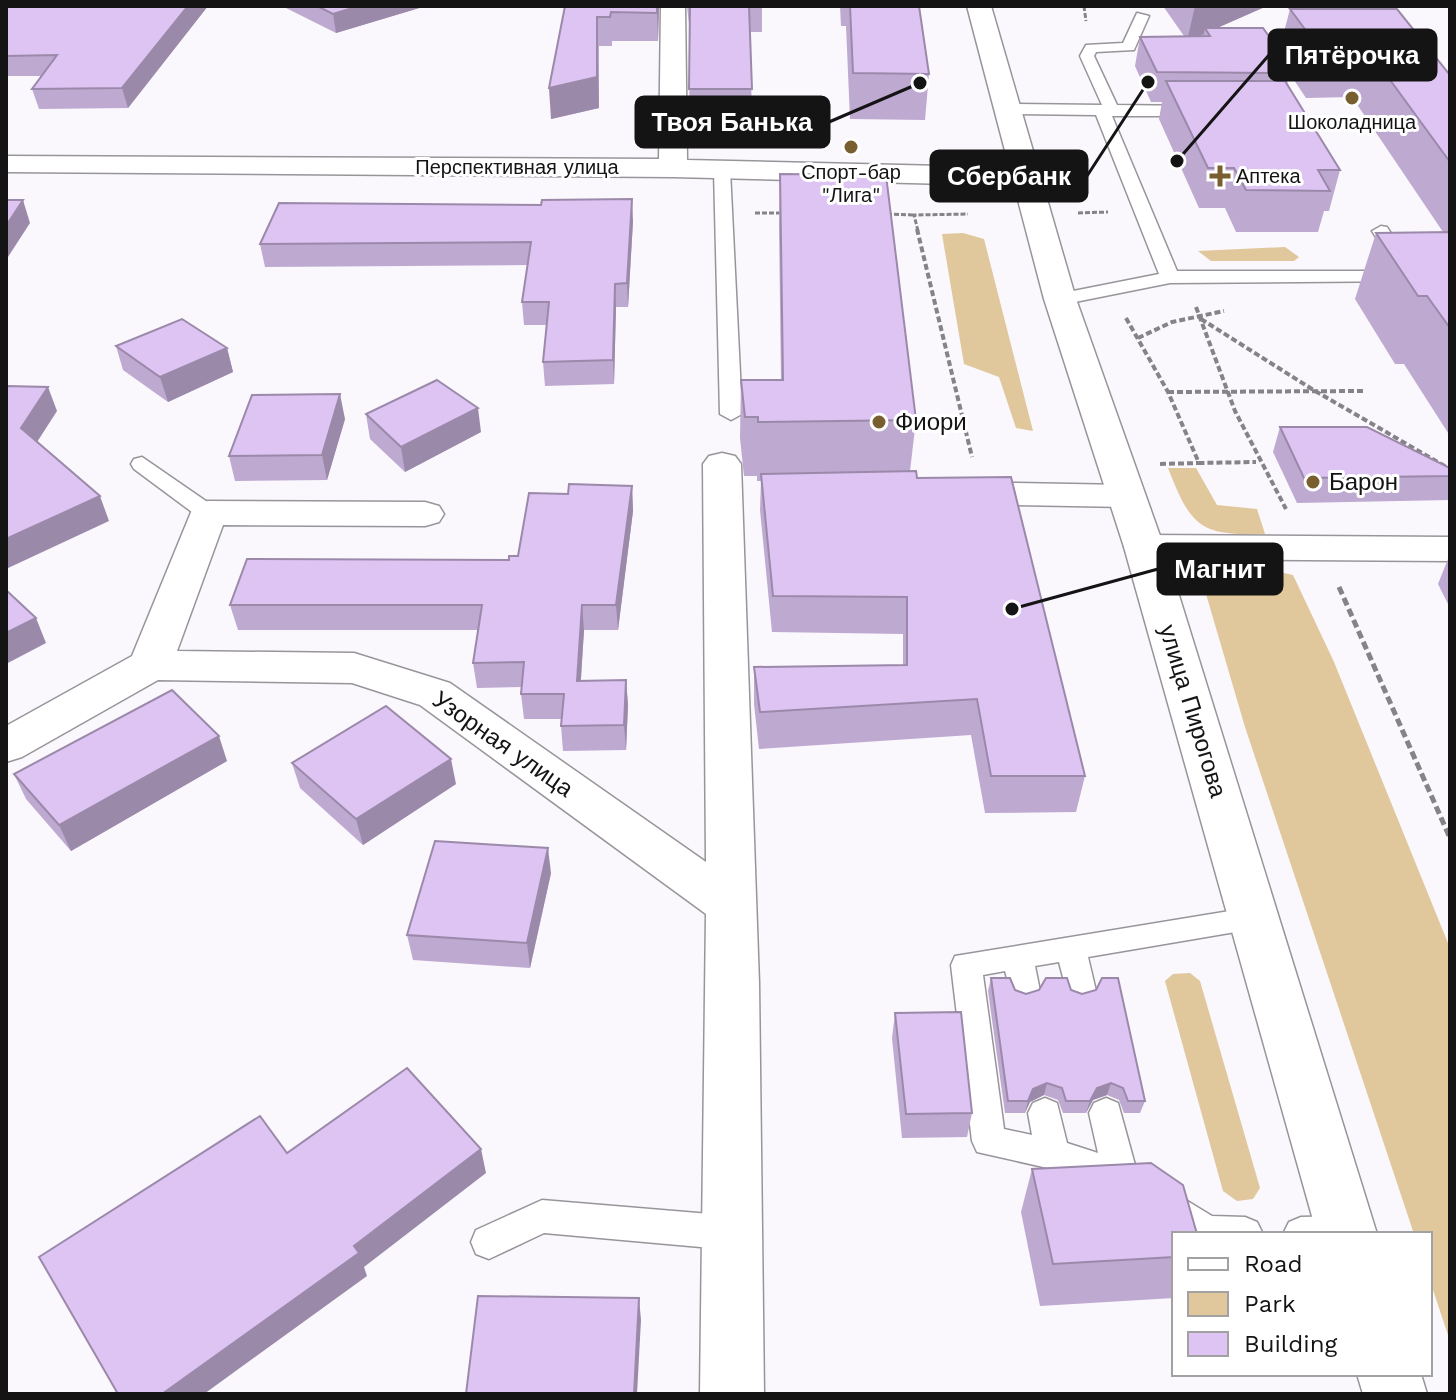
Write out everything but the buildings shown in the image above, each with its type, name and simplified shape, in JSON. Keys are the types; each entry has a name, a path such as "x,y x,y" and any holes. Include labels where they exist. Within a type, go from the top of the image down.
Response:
{"street":[{"path":"673,6 673,168"},
{"name":"улица Пирогова","path":"979,6 1060,299 1144,547 1347,1232"},
{"name":"Перспективная улица","path":"6,164 673,168 1032,195"},
{"path":"732,485 729,904 734,1233 732,1394"},
{"path":"919,493 1126,496"},
{"path":"6,746 150,665 208,513 425,514"},
{"path":"1144,547 1450,549"},
{"name":"Узорная улица","path":"150,665 354,668 435,694 729,904"}],"lane":[{"path":"1142,16 1129,47 1091,48 1087,56 1144,212 1178,277"},
{"path":"1009,109 1208,111"},
{"path":"722,170 731,414"},
{"path":"1060,299 1178,277 1410,277 1381,231"},
{"path":"142,464 208,513"},
{"path":"1206,1232 1120,1173 989,1141 966,965 1254,919"},
{"path":"1071,947 1080,991"},
{"path":"1018,956 1024,991"},
{"path":"1045,1113 1052,1154"},
{"path":"1106,1113 1120,1173"},
{"path":"489,1242 542,1216 734,1233"}],"path":[{"path":"883,214 914,215 1032,195 1144,212"},
{"path":"725,212 788,213"},
{"path":"914,215 980,492"},
{"path":"1178,277 1200,318 1225,391 1256,462 1348,601 1450,838"},
{"path":"1110,289 1168,392 1199,463 1256,462"},
{"path":"1200,318 1315,391 1450,469"},
{"path":"1168,392 1363,391"}],"green space":[{"path":"963,233 984,239 1033,431 1016,428 999,377 964,364 942,234"},
{"path":"1285,247 1299,257 1294,261 1211,261 1198,251"},
{"path":"1168,468 1196,468 1217,505 1257,509 1265,534 1226,533 1201,524 1184,503"},
{"path":"1220,568 1265,569 1293,575 1334,662 1450,948 1450,1341 1432,1287 1432,1232 1413,1232 1245,727 1201,577"},
{"path":"1190,973 1200,981 1260,1188 1253,1199 1237,1201 1223,1191 1165,981 1173,974"}],"place":[{"name":"Сбербанк","path":"1148,82"},
{"name":"Твоя Банька","path":"920,83"},
{"name":"Шоколадница","path":"1352,98"},
{"name":"Спорт-бар \"Лига\"","path":"851,147"},
{"name":"Пятёрочка","path":"1177,161"},
{"name":"Аптека","path":"1220,176"},
{"name":"Фиори","path":"879,422"},
{"name":"Барон","path":"1313,482"},
{"name":"Магнит","path":"1012,609"}]}
